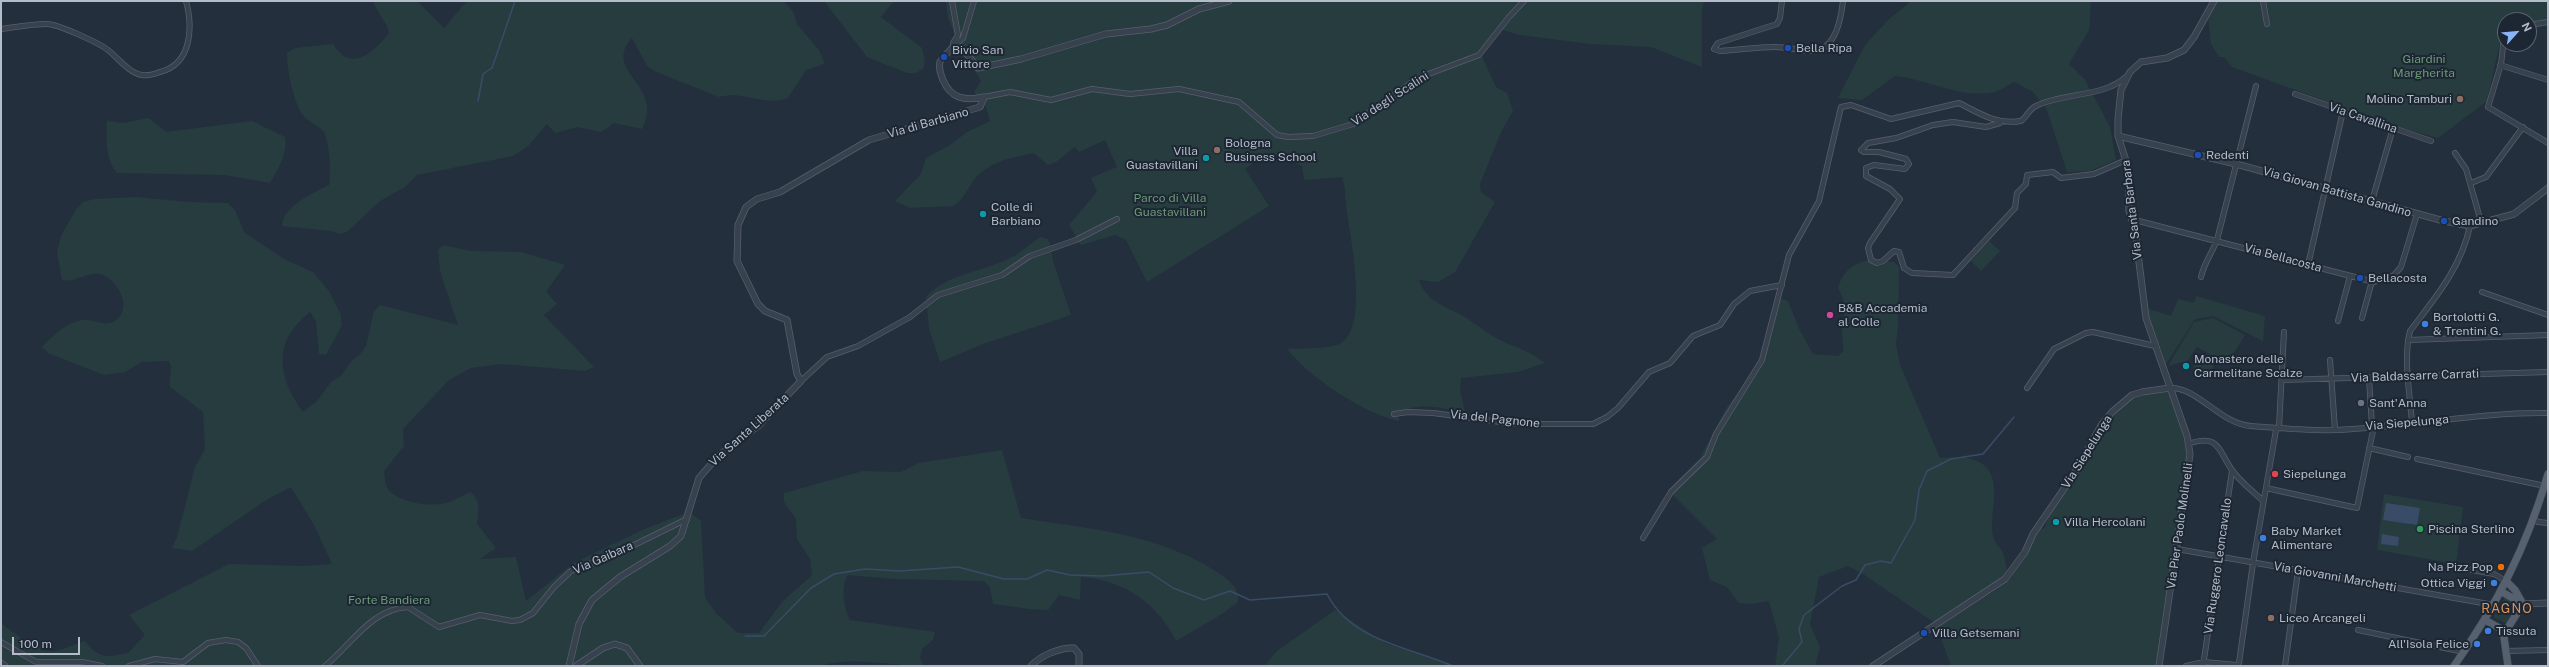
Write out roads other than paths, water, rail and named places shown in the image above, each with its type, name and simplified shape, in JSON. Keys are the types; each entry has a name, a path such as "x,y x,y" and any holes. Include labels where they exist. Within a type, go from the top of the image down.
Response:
{"main road":[{"path":"2454,666 2485,620 2507,582 2534,519 2548,474"},
{"path":"2507,582 2516,590 2523,604"},
{"path":"2502,592 2523,604"},
{"path":"2503,630 2507,629 2523,604"},
{"path":"2485,620 2503,630"},
{"path":"2503,630 2508,666"}],"street":[{"path":"1,29 49,24 100,44 131,71 142,76 166,71 184,54 190,42 189,13 186,1"},
{"path":"952,1 958,35 953,43 954,46"},
{"path":"954,46 964,38 974,1"},
{"path":"954,46 962,48 978,68 1021,59 1106,34 1162,26 1199,9 1229,1"},
{"name":"Via degli Scalini","path":"984,97 1010,92 1051,100 1092,89 1130,94 1184,90 1239,102 1277,135 1288,137 1312,136 1353,124 1418,78 1479,55 1508,17 1524,1"},
{"path":"1782,1 1780,18 1777,24 1718,43 1714,49 1720,52 1774,47 1814,51 1824,48 1832,39 1838,26 1843,1"},
{"path":"2126,160 2094,174 2061,178 2053,172 2027,175 2026,184 2017,193 2015,208 1953,275 1912,273 1904,268 1899,252 1894,252 1883,262 1877,263 1868,255 1870,244 1900,199 1890,189 1866,176 1866,168 1874,165 1905,169 1909,164 1906,159 1879,152 1864,152 1861,150 1868,143 1896,138 1933,125 1953,122 1986,127 2000,123 2021,121 2036,106 2100,89 2122,80 2141,62 2167,58 2184,50 2194,37 2214,1"},
{"path":"2263,1 2267,24"},
{"path":"2537,24 2548,22"},
{"name":"Via di Barbiano","path":"801,381 797,374 788,320 766,311 758,304 737,261 738,225 746,207 757,199 780,192 869,140 977,109 982,105 984,97 970,99 958,98 947,88 942,77 940,64 954,46"},
{"path":"2502,52 2495,88 2487,104 2490,110 2523,127 2548,143"},
{"path":"2500,65 2548,80"},
{"name":"Via Santa Barbara","path":"2128,75 2122,90 2118,136 2126,160 2131,218 2135,230 2144,305 2155,346 2170,388"},
{"path":"2201,277 2204,264 2210,258 2217,240 2256,86"},
{"name":"Via Cavallina","path":"2294,94 2431,140"},
{"path":"1643,538 1671,492 1707,457 1716,434 1762,360 1789,255 1819,201 1841,107 1851,104 1891,119 1959,104 1981,116 2000,123"},
{"path":"2308,265 2344,111"},
{"path":"2470,183 2486,177 2523,127"},
{"path":"2372,201 2393,128"},
{"name":"Via Giovan Battista Gandino","path":"2118,136 2236,164 2417,214 2470,226"},
{"path":"2455,153 2466,169 2481,222"},
{"path":"2412,422 2408,340 2410,331 2457,266 2464,251 2470,226 2514,214 2548,188"},
{"name":"Via Bellacosta","path":"2131,218 2372,281 2386,279 2394,275 2401,267 2417,214"},
{"name":"Via Santa Liberata","path":"569,666 579,624 592,600 620,577 670,546 681,536 699,478 718,456 758,426 801,381 827,357 858,346 910,317 938,295 1002,275 1030,256 1090,234 1117,219"},
{"path":"2338,321 2350,276"},
{"path":"2362,318 2372,281"},
{"name":"Via del Pagnone","path":"1394,414 1426,412 1463,415 1516,424 1593,424 1607,417 1618,408 1650,372 1670,363 1693,336 1720,325 1734,304 1750,291 1782,285"},
{"path":"2482,292 2548,315"},
{"path":"2027,388 2054,349 2086,333 2093,332 2155,346"},
{"path":"2186,666 2203,664 2238,665 2253,563 2276,430 2279,427 2284,332"},
{"path":"2408,340 2548,335"},
{"path":"2330,360 2335,430"},
{"name":"Via Baldassarre Carrati","path":"2282,380 2548,372"},
{"path":"2266,488 2357,508 2373,426 2369,378"},
{"name":"Via Siepelunga","path":"1873,666 2005,579 2025,552 2033,534 2072,477 2102,424 2112,412 2132,395 2170,388 2180,389 2224,417 2242,424 2335,430 2412,422 2548,413"},
{"name":"Via Pier Paolo Molinelli","path":"2159,666 2189,465 2188,444 2170,388"},
{"path":"2188,444 2199,440 2209,440 2217,444 2232,471 2264,501"},
{"path":"2369,448 2408,457"},
{"path":"2417,459 2545,486"},
{"name":"Via Ruggero Leoncavallo","path":"2203,664 2232,471"},
{"path":"2534,519 2538,522 2548,523"},
{"name":"Via Gaibara","path":"325,666 366,626 393,609 408,608 415,610 439,627 480,615 512,621 520,620 533,613 554,587 571,571 622,551 687,520"},
{"name":"Via Giovanni Marchetti","path":"2177,549 2494,605"},
{"path":"2467,569 2494,574 2507,582"},
{"path":"2285,666 2298,571"},
{"path":"2523,604 2548,603"},
{"path":"2358,630 2464,652"},
{"path":"129,666 155,660 183,662 202,646 221,640 238,642 246,648 258,666"},
{"path":"1,642 36,662 82,662 102,666"},
{"path":"576,666 603,648 616,644 627,648 640,666"},
{"path":"1031,666 1039,659 1067,648 1074,648 1080,654 1079,666"},
{"path":"2506,651 2548,650"},
{"path":"1,663 4,666"}],"water":[{"path":"2386,503 2420,508 2417,525 2383,520"},
{"path":"2382,534 2399,537 2398,546 2381,544"}],"waterway":[{"path":"478,101 483,74 492,68 515,1"},
{"path":"1782,666 1802,642 1799,629 1804,615 1842,586 1856,580 1865,565 1881,561 1891,563 1915,520 1919,490 1927,471 1951,459 1983,454 2014,417"},
{"path":"745,636 764,636 811,588 834,574 865,569 900,571 958,567 1004,579 1027,579 1047,570 1070,575 1103,576 1149,572 1173,588 1204,600 1230,591 1250,600 1327,594 1338,610 1351,622 1366,632 1382,640 1453,666"}],"place":[{"name":"Bella Ripa","path":"1788,48"},
{"name":"Bivio San Vittore","path":"944,57"},
{"name":"Molino Tamburi","path":"2460,99"},
{"name":"Bologna Business School","path":"1217,150"},
{"name":"Redenti","path":"2198,155"},
{"name":"Villa Guastavillani","path":"1206,158"},
{"name":"Colle di Barbiano","path":"983,214"},
{"name":"Gandino","path":"2444,221"},
{"name":"Bellacosta","path":"2360,278"},
{"name":"B&B Accademia al Colle","path":"1830,315"},
{"name":"Bortolotti G. & Trentini G.","path":"2425,324"},
{"name":"Monastero delle Carmelitane Scalze","path":"2186,366"},
{"name":"Sant'Anna","path":"2361,403"},
{"name":"Siepelunga","path":"2275,474"},
{"name":"Villa Hercolani","path":"2056,522"},
{"name":"Piscina Sterlino","path":"2420,529"},
{"name":"Baby Market Alimentare","path":"2263,538"},
{"name":"Na Pizz Pop","path":"2501,567"},
{"name":"Ottica Viggi","path":"2494,583"},
{"name":"Liceo Arcangeli","path":"2271,618"},
{"name":"Tissuta","path":"2488,631"},
{"name":"Villa Getsemani","path":"1924,633"},
{"name":"All'Isola Felice","path":"2477,644"}],"district":[{"name":"RAGNO","path":"2507,609"}],"park label":[{"name":"Giardini Margherita","path":"2424,66"},
{"name":"Parco di Villa Guastavillani","path":"1170,205"},
{"name":"Forte Bandiera","path":"389,600"}]}
